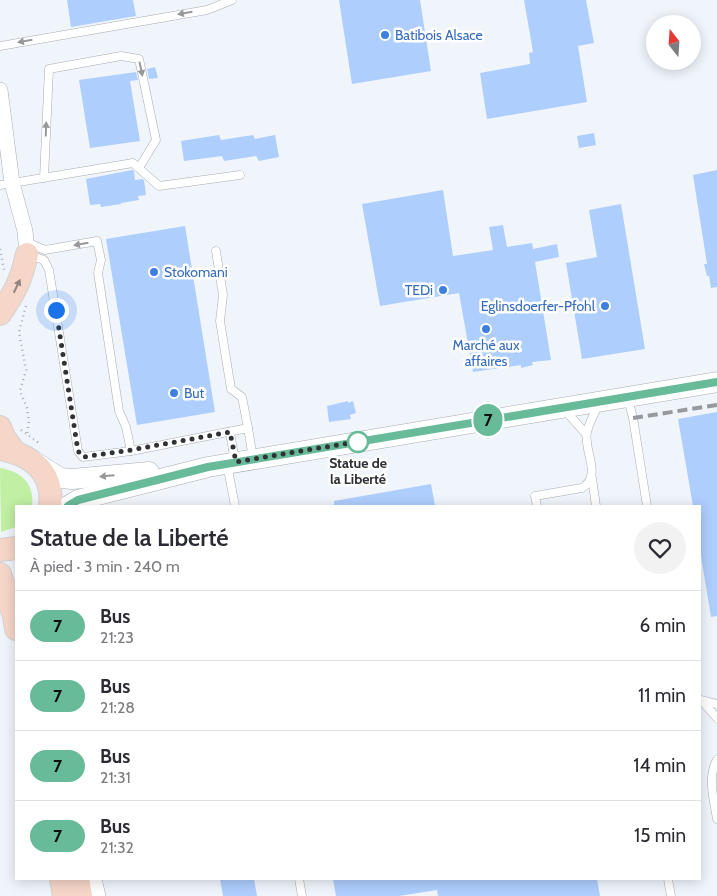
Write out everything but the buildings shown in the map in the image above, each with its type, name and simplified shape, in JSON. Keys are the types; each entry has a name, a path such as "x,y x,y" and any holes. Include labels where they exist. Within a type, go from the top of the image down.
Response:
{"main road":[{"path":"0,314 16,290 22,275 27,248"},
{"path":"0,427 4,437 19,449 60,478 72,479 231,463 717,382"},
{"path":"19,449 43,473 50,488 50,505"},
{"path":"70,505 78,500 231,463"},
{"path":"0,550 15,548"},
{"path":"0,574 15,625"},
{"path":"61,880 64,896"},
{"path":"78,880 81,896"}],"street":[{"path":"0,90 6,184 27,248"},
{"path":"94,880 98,896"}],"lane":[{"path":"0,46 207,10 232,0"},
{"path":"44,178 49,69 121,56 139,60 156,140 139,168"},
{"path":"6,184 133,163 159,186 240,175"},
{"path":"27,248 45,250 97,241 101,260 98,273 118,405 126,427 131,450"},
{"path":"27,248 44,260 49,270 78,451 83,457 248,428"},
{"path":"216,251 223,295 220,321 231,389 242,397 248,428 231,463"},
{"path":"627,397 647,505"},
{"path":"596,505 586,434 600,401"},
{"path":"563,407 586,434"},
{"path":"230,432 235,505"},
{"path":"537,505 535,496 582,488 589,484 592,476"},
{"path":"701,700 717,704"},
{"path":"701,700 717,718"},
{"path":"717,760 713,766 712,786 717,819"},
{"path":"299,880 302,896"},
{"path":"668,880 671,896"}],"path":[{"path":"0,249 5,274 25,303 26,309 20,332 26,370 20,391 27,408 29,421 19,449"}],"green space":[{"path":"0,468 14,472 25,480 29,485 32,498 32,505 15,505 15,527 1,532"}],"railway":[{"path":"633,418 717,405"}],"bus line":[{"name":"7","path":"70,505 78,500 208,467 717,382"}],"place":[{"name":"Batibois Alsace","path":"385,35"},
{"name":"Stokomani","path":"154,272"},
{"name":"TEDi","path":"443,290"},
{"name":"Eglinsdoerfer-Pfohl","path":"605,306"},
{"name":"Marché aux affaires","path":"486,329"},
{"name":"But","path":"174,393"},
{"name":"Statue de la Liberté","path":"358,442"}],"route":[{"path":"56,310 78,451 83,457 230,432 236,462 361,441 358,442"}]}
